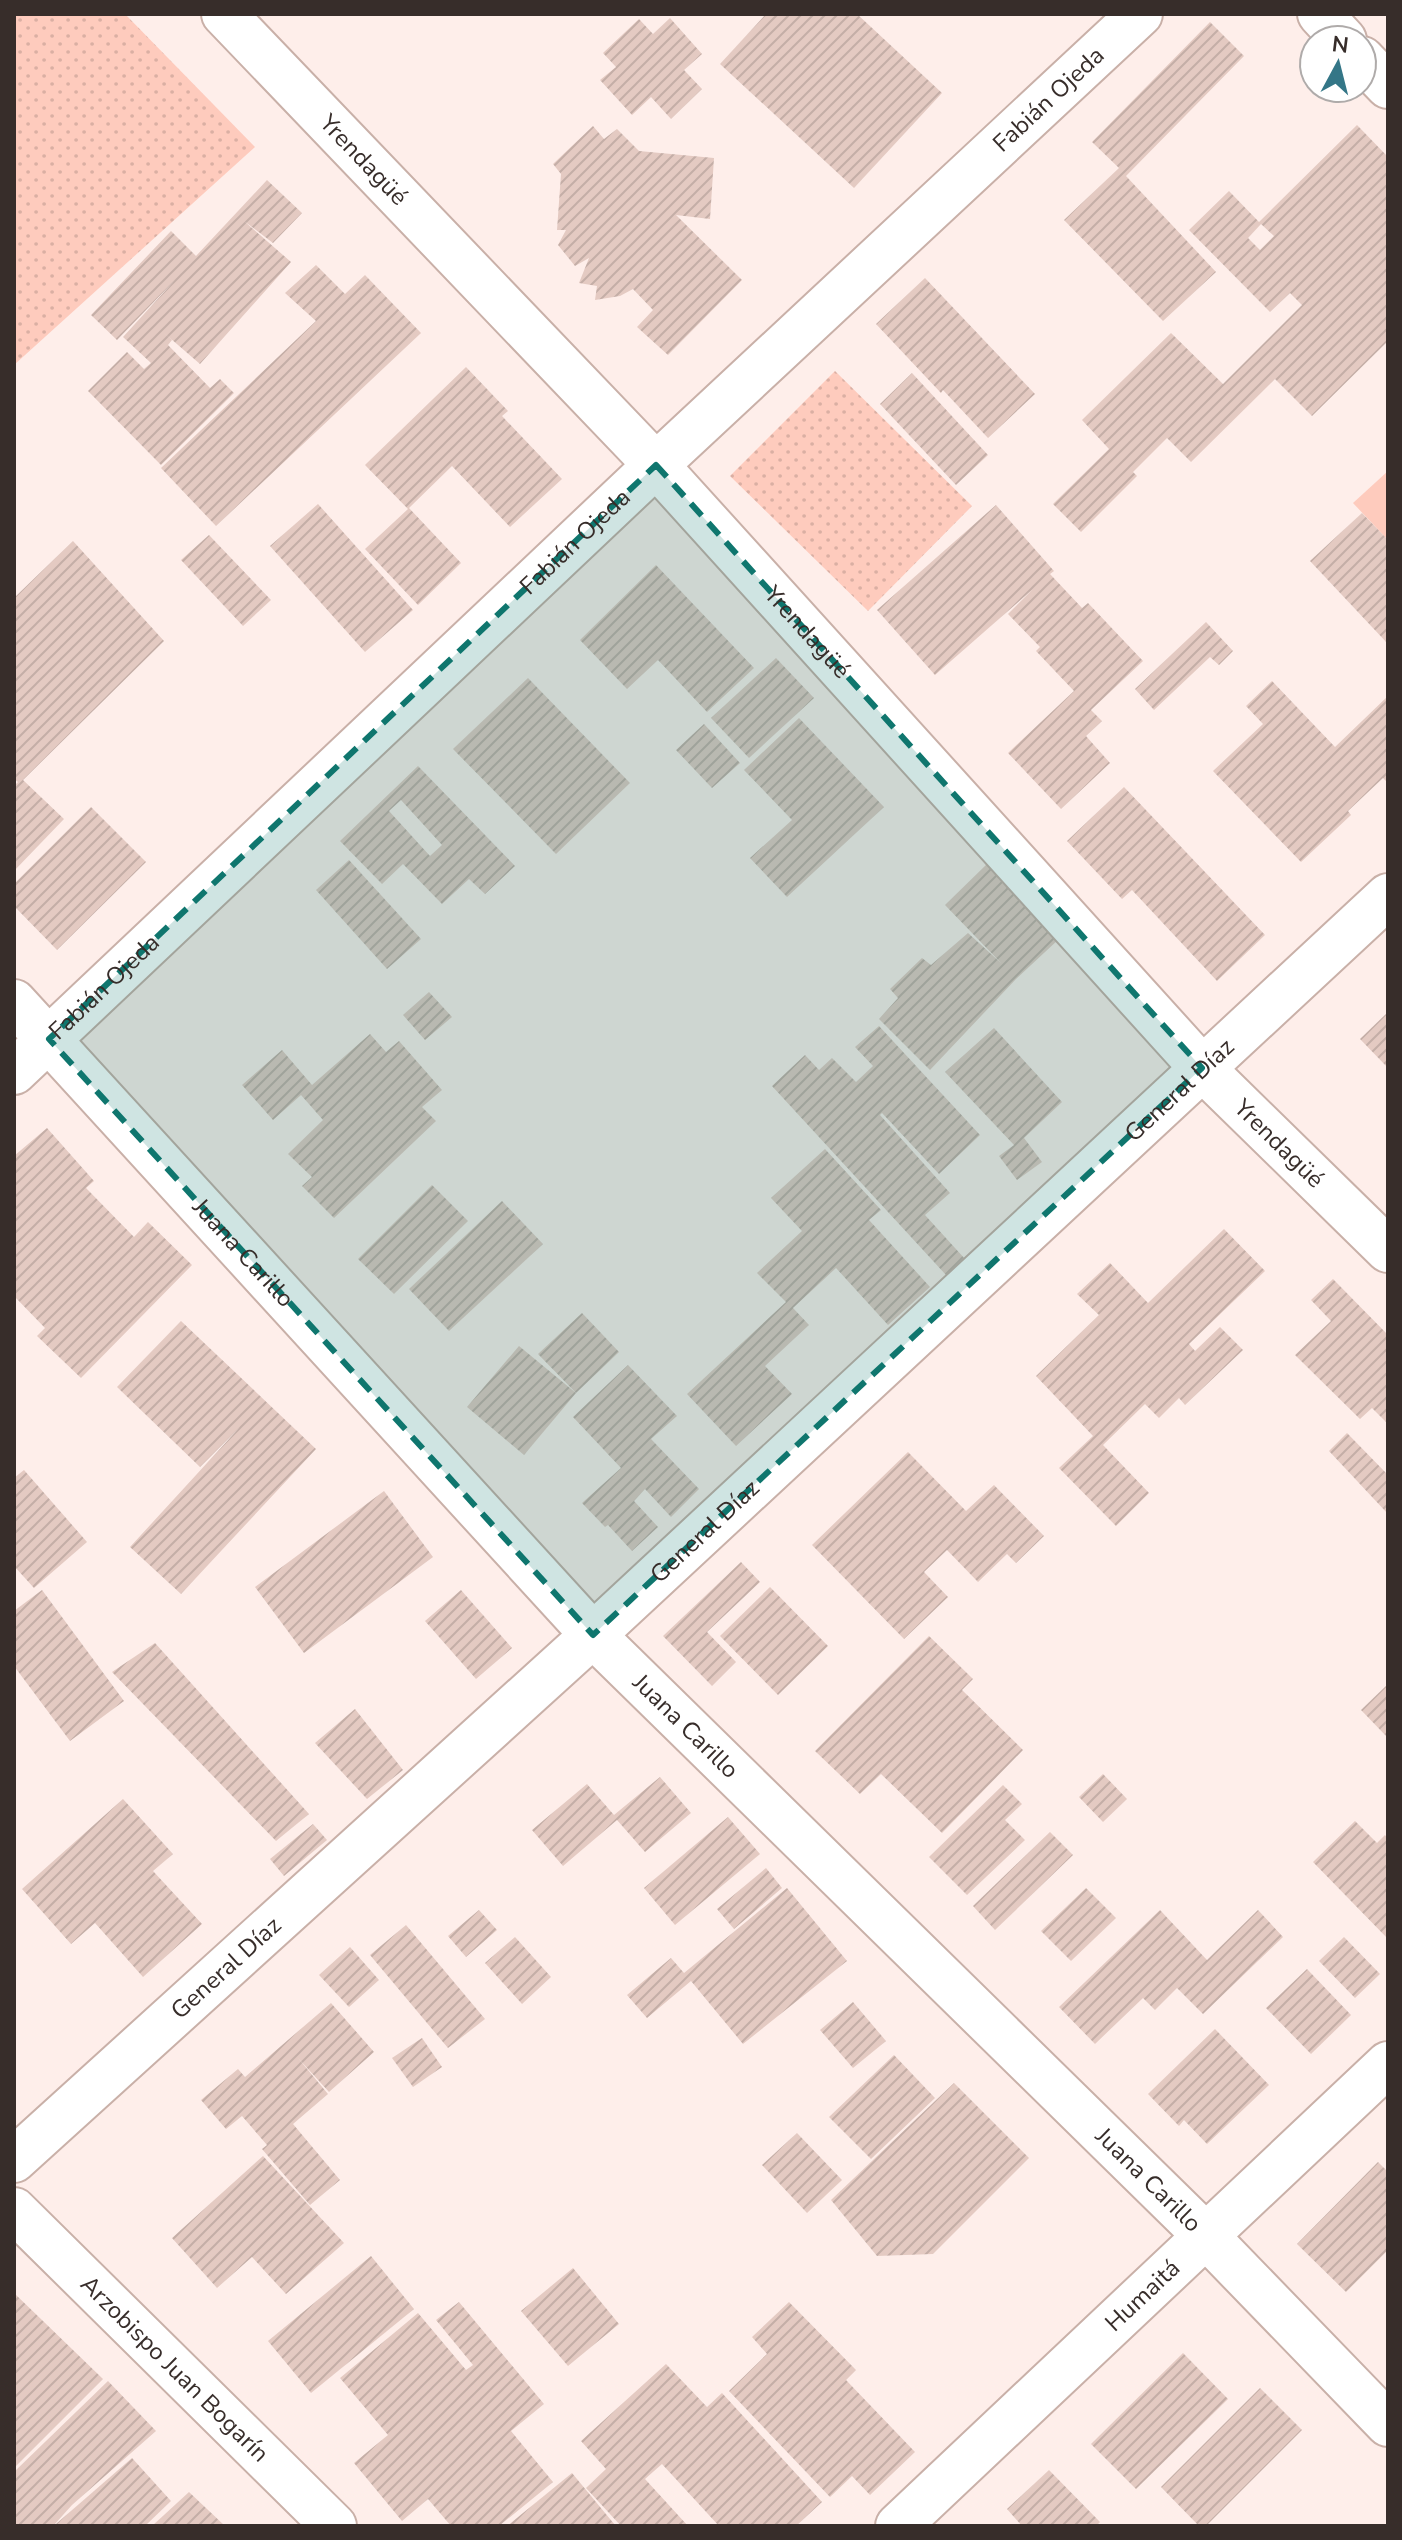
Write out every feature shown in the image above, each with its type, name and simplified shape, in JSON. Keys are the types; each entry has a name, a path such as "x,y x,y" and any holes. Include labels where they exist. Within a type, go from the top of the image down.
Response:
{"street":[{"name":"Yrendagüé","path":"224,14 656,465 1202,1068 1388,1250"},
{"name":"Fabián Ojeda","path":"14,1072 656,465 1140,14"},
{"name":"General Díaz","path":"14,2160 593,1635 1388,896"},
{"name":"Juana Carillo","path":"14,1002 593,1635 1206,2236 1388,2424"},
{"name":"Humaitá","path":"898,2526 1388,2064"},
{"name":"Arzobispo Juan Bogarín","path":"14,2210 334,2526"}],"highlighted area":[{"path":"656,465 1202,1068 593,1635 49,1039"}],"shaded area":[{"path":"14,14 125,14 255,147 14,365"},
{"path":"835,371 972,506 868,611 730,476"},
{"path":"1388,471 1388,540 1353,503"}],"building":[{"path":"766,14 857,14 942,93 854,188 720,64"},
{"path":"670,18 702,54 684,70 702,89 671,119 651,97 632,115 600,80 616,67 603,53 639,19 653,34"},
{"path":"1210,22 1244,56 1126,176 1216,272 1163,321 1064,220 1119,168 1092,142"},
{"path":"1357,125 1388,157 1388,341 1312,416 1275,379 1191,462 1167,438 1133,472 1137,476 1081,532 1053,504 1109,449 1082,420 1171,333 1223,384 1302,305 1290,293 1270,312 1189,230 1229,191 1259,222","holes":["1261,224 1274,236 1260,250 1248,238"]},
{"path":"593,126 604,139 617,129 639,151 714,158 710,219 676,215 742,280 668,355 637,327 653,310 633,289 620,296 595,300 597,286 579,283 589,258 575,266 558,245 566,230 557,230 561,174 553,164"},
{"path":"267,180 302,213 273,243 244,221 291,262 200,364 163,332 172,340 168,345 210,388 220,379 234,393 161,465 88,391 127,352 144,369 151,363 123,337 176,279 117,340 91,315 171,231 196,256"},
{"path":"316,265 345,294 365,275 421,333 216,526 161,468 316,321 285,293"},
{"path":"925,278 1035,394 988,438 876,324"},
{"path":"466,367 508,411 502,416 562,479 510,527 452,466 409,508 461,563 418,605 365,549 408,509 365,465"},
{"path":"912,373 988,455 956,485 880,404"},
{"path":"318,504 413,610 365,652 270,546"},
{"path":"996,505 1054,571 1050,574 1082,608 1088,603 1143,661 1091,710 1102,721 1086,736 1110,763 1061,809 1008,753 1074,691 1036,651 1040,647 1008,614 1033,589 935,675 877,610"},
{"path":"1362,513 1388,540 1388,644 1310,561"},
{"path":"209,535 271,600 243,626 181,560"},
{"path":"73,541 164,641 23,780 64,819 14,871 14,786 18,782 14,779 14,598"},
{"path":"656,565 754,668 707,712 658,660 627,689 580,640"},
{"path":"1206,622 1233,651 1219,665 1210,657 1154,710 1135,689"},
{"path":"776,658 814,698 749,758 711,718"},
{"path":"528,678 630,783 556,854 453,749"},
{"path":"1272,681 1335,747 1388,696 1388,783 1383,778 1348,811 1351,815 1301,862 1213,771 1263,724 1246,706"},
{"path":"799,718 884,807 787,897 750,858 792,820 744,770"},
{"path":"704,724 740,763 712,788 676,750"},
{"path":"418,766 515,866 485,894 469,879 442,904 403,864 382,884 340,841","holes":["401,800 442,845 430,856 389,811"]},
{"path":"1124,787 1265,935 1217,981 1132,890 1122,899 1067,841"},
{"path":"91,807 146,862 57,950 14,906 14,884"},
{"path":"349,860 421,939 387,969 316,890"},
{"path":"987,864 1059,939 1016,979 930,1070 879,1019 898,998 890,989 922,958 931,965 968,933 1001,963 945,905"},
{"path":"429,992 452,1017 425,1040 403,1015"},
{"path":"1388,1012 1388,1068 1360,1039"},
{"path":"879,1026 980,1135 939,1174 882,1113 880,1115 950,1193 925,1215 965,1259 946,1275 772,1086 805,1055 819,1070 832,1058 856,1082 873,1066 855,1047"},
{"path":"994,1028 1062,1102 1024,1138 1042,1162 1017,1180 999,1156 1014,1145 945,1072"},
{"path":"370,1034 386,1052 399,1041 442,1090 422,1107 436,1121 334,1218 302,1186 312,1177 288,1154 323,1120 301,1095 273,1120 242,1085 282,1050 312,1085"},
{"path":"47,1128 94,1181 86,1188 134,1237 148,1222 192,1265 81,1378 37,1336 45,1328 14,1296 14,1156"},
{"path":"825,1149 881,1210 869,1220 930,1287 888,1325 836,1268 793,1308 809,1325 765,1366 792,1394 736,1446 687,1394 786,1302 757,1273 802,1231 771,1198"},
{"path":"432,1185 468,1221 394,1294 358,1259"},
{"path":"502,1201 543,1244 449,1331 409,1289"},
{"path":"1224,1229 1265,1271 1189,1344 1195,1351 1220,1327 1243,1350 1185,1405 1179,1398 1159,1418 1145,1404 1103,1445 1149,1493 1116,1526 1059,1468 1093,1436 1036,1376 1099,1315 1077,1294 1110,1263 1148,1303"},
{"path":"1333,1279 1388,1335 1388,1424 1372,1408 1360,1419 1295,1355 1331,1321 1311,1300"},
{"path":"582,1313 619,1352 576,1393 538,1354"},
{"path":"181,1321 316,1449 181,1594 130,1547 240,1427 200,1467 117,1387"},
{"path":"519,1346 576,1393 524,1455 467,1407"},
{"path":"628,1365 677,1416 651,1439 699,1489 671,1517 645,1489 634,1501 658,1527 632,1551 582,1503 621,1468 573,1417"},
{"path":"1347,1433 1388,1475 1388,1514 1329,1451"},
{"path":"908,1452 966,1511 994,1485 1044,1536 1016,1563 1007,1554 978,1582 947,1550 924,1572 948,1597 904,1639 812,1545"},
{"path":"24,1470 87,1542 34,1588 14,1566 14,1478"},
{"path":"384,1491 433,1557 304,1653 255,1587"},
{"path":"741,1562 760,1582 707,1632 736,1662 712,1686 663,1636"},
{"path":"770,1587 828,1646 778,1695 720,1636"},
{"path":"42,1590 124,1701 70,1741 14,1666 14,1611"},
{"path":"461,1590 512,1648 476,1679 425,1621"},
{"path":"929,1636 973,1679 962,1690 1023,1750 942,1833 881,1774 860,1794 815,1751"},
{"path":"155,1643 309,1814 276,1841 112,1672"},
{"path":"1388,1684 1388,1738 1361,1710"},
{"path":"355,1709 403,1770 367,1799 315,1743"},
{"path":"1103,1774 1127,1799 1103,1822 1079,1797"},
{"path":"660,1777 691,1813 645,1852 617,1820 563,1866 532,1830 587,1784 614,1815"},
{"path":"1003,1785 1022,1804 1005,1820 1025,1840 967,1895 929,1857"},
{"path":"123,1799 173,1854 153,1871 202,1924 143,1977 95,1923 71,1944 22,1889"},
{"path":"728,1817 760,1854 675,1925 644,1888"},
{"path":"1355,1821 1377,1843 1385,1835 1388,1839 1388,1939 1313,1862"},
{"path":"313,1824 327,1840 284,1876 270,1859"},
{"path":"1050,1832 1073,1855 995,1930 973,1906"},
{"path":"766,1868 782,1888 734,1929 717,1909"},
{"path":"787,1888 847,1961 743,2044 691,1981 647,2018 627,1995 671,1958 684,1973"},
{"path":"1086,1888 1116,1918 1071,1961 1041,1931"},
{"path":"479,1910 497,1930 466,1957 448,1936"},
{"path":"1160,1910 1207,1960 1258,1910 1283,1937 1203,2014 1177,1988 1155,2010 1143,1998 1095,2044 1059,2007"},
{"path":"406,1925 485,2019 448,2048 370,1955"},
{"path":"515,1937 551,1977 522,2004 485,1963"},
{"path":"1344,1937 1380,1974 1355,1998 1319,1961"},
{"path":"350,1947 379,1980 349,2007 319,1975"},
{"path":"1307,1969 1351,2015 1311,2054 1266,2008"},
{"path":"853,2002 886,2041 853,2068 820,2030"},
{"path":"331,2003 374,2052 329,2092 298,2058 328,2094 293,2124 340,2180 310,2205 262,2149 267,2145 242,2116 226,2129 201,2100 238,2069 245,2077"},
{"path":"1215,2029 1269,2085 1207,2144 1184,2120 1179,2126 1148,2094"},
{"path":"422,2038 442,2067 413,2087 392,2058"},
{"path":"894,2055 935,2098 871,2159 829,2117"},
{"path":"954,2083 1029,2158 933,2254 877,2256 831,2200"},
{"path":"797,2133 842,2180 807,2213 762,2165"},
{"path":"263,2156 344,2243 286,2294 252,2257 217,2288 172,2238"},
{"path":"1378,2162 1388,2172 1388,2250 1346,2292 1297,2244"},
{"path":"371,2256 414,2309 311,2393 268,2341"},
{"path":"573,2268 619,2324 568,2366 521,2311"},
{"path":"14,2293 103,2379 14,2468"},
{"path":"459,2302 544,2404 511,2431 553,2482 499,2526 451,2526 428,2499 402,2521 354,2463 388,2435 340,2378 418,2313 466,2370 473,2365 436,2320"},
{"path":"789,2302 856,2370 846,2380 915,2452 870,2495 852,2476 830,2497 729,2391 767,2354 752,2337"},
{"path":"1183,2353 1228,2399 1136,2489 1091,2444"},
{"path":"666,2364 707,2407 722,2393 822,2502 796,2526 719,2526 662,2464 645,2479 688,2526 621,2526 586,2488 606,2469 581,2441"},
{"path":"108,2381 156,2431 72,2505 53,2526 14,2526 14,2472"},
{"path":"1260,2388 1302,2430 1206,2526 1199,2526 1161,2487"},
{"path":"132,2458 171,2501 145,2526 56,2524"},
{"path":"1049,2470 1100,2522 1096,2526 1022,2526 1007,2509"},
{"path":"572,2473 614,2526 507,2526"},
{"path":"189,2492 225,2526 152,2526"}]}
